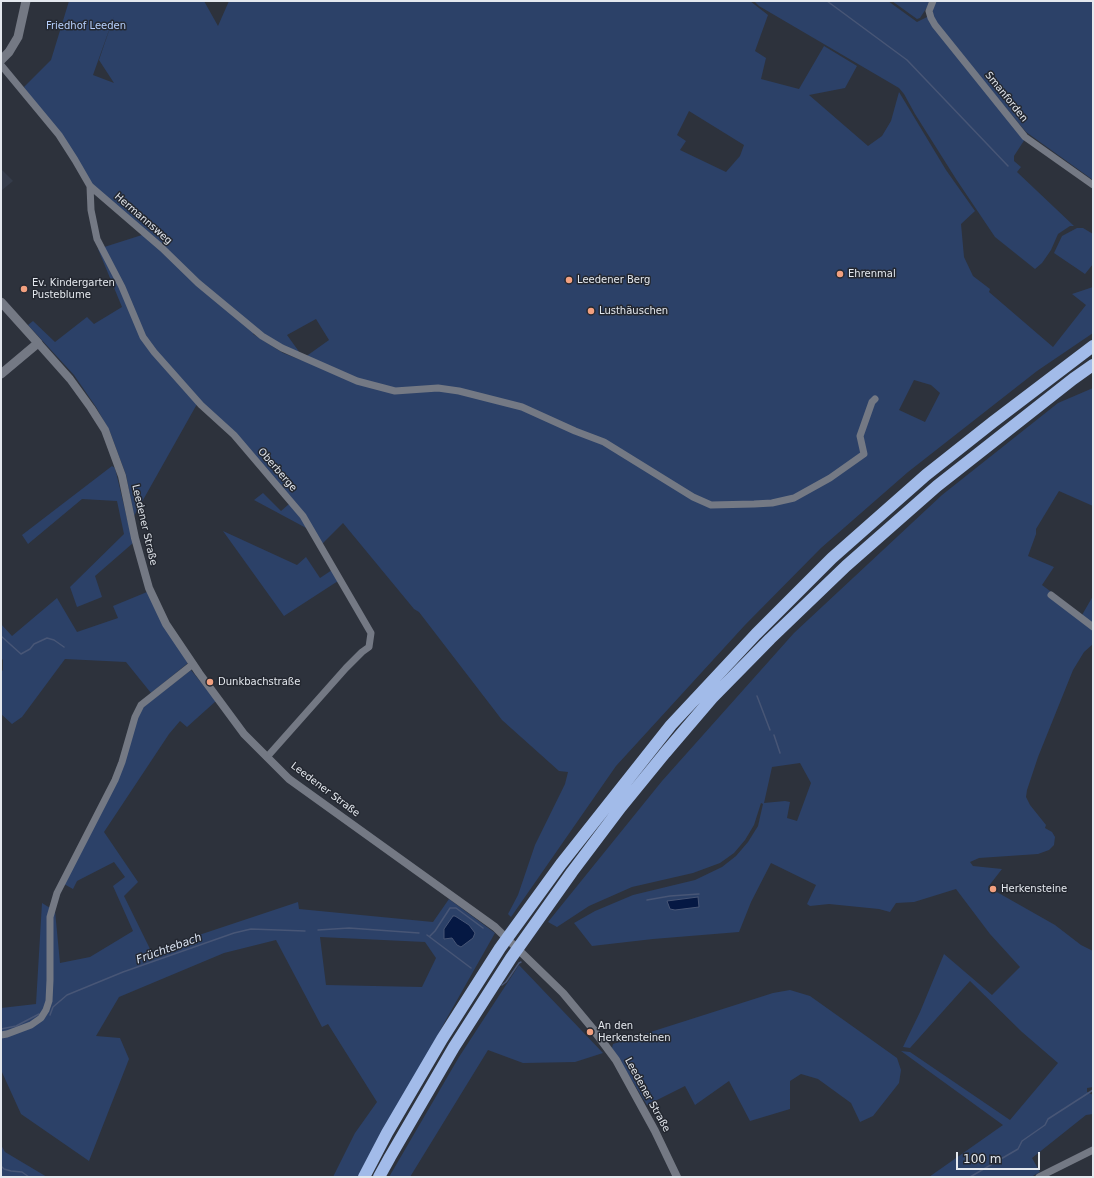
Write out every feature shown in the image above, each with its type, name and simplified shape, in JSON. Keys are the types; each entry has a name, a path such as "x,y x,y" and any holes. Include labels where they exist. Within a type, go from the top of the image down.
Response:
{"highway":[{"path":"364,1177 387,1133 442,1039 500,948 561,864 672,725 756,634 832,558 926,475 1093,346"},
{"path":"380,1177 390,1157 454,1047 511,958 572,872 665,753 712,698 770,639 846,566 937,486 1093,365"}],"main road":[{"path":"1,60 9,52 18,37 26,1"},
{"name":"Leedener Straße","path":"1,302 38,343"},
{"path":"1,374 38,343"}],"street":[{"name":"Smanforden","path":"933,1 930,11 935,25 1025,137 1093,184"},
{"name":"Hermannsweg","path":"1,65 40,110 59,135 90,186 162,248 198,283 252,329 282,348 356,381 395,391 438,388 459,391 522,407 575,431 604,442 692,497 711,505 772,503 794,498 830,478 864,454 860,436 872,402 876,399"},
{"name":"Oberberge","path":"90,186 91,210 97,238 122,287 143,337 154,352 201,405 234,435 304,516 371,633 369,647 346,668 267,757"},
{"name":"Leedener Straße","path":"38,343 70,379 92,408 105,430 122,476 135,538 149,588 166,624 244,734 289,779 495,927 563,993 616,1060 656,1131 677,1177"},
{"path":"1052,595 1093,627"},
{"path":"1,1035 31,1025 41,1018 46,1010 50,980 50,917 57,892 115,780 122,762 135,717 141,705 193,664"},
{"path":"1039,1177 1093,1150"}],"shaded area":[{"path":"1,169 13,181 1,191"},
{"path":"698,897 699,907 675,910 670,909 667,901"},
{"path":"453,916 469,925 475,933 473,938 461,947 457,945 452,938 444,939 444,929"}],"green space":[{"name":"Friedhof Leeden","path":"69,1 204,1 218,26 229,1 750,1 768,15 755,51 766,58 761,79 799,89 824,46 857,66 845,88 809,95 868,146 882,136 891,121 899,92 946,170 975,211 961,224 964,257 973,276 990,289 989,292 1053,347 1086,305 1072,294 1093,287 1093,333 1037,371 908,472 821,548 745,625 616,766 511,917 508,914 518,895 535,845 565,784 568,772 559,771 502,720 419,612 414,609 343,523 322,544 218,418 197,404 134,516 126,475 110,432 96,407 74,375 28,325 33,321 55,342 87,317 94,324 122,307 98,249 142,235 92,184 24,87 51,60","holes":["114,16 99,60 114,83 93,75","689,111 744,145 740,156 726,172 680,150 686,141 677,135","316,319 329,340 301,360 283,353 253,334 256,330 286,348 300,353 287,335","914,380 931,385 940,393 925,422 899,410"]},
{"path":"754,1 888,1 917,22 929,16 1025,139 1014,156 1014,161 1021,167 1017,172 1074,226 1070,226 1058,234 1051,250 1042,263 1035,269 995,237 956,179 899,88 759,6"},
{"path":"892,1 931,1 920,18 917,19"},
{"path":"936,1 1093,1 1093,180 1026,132 935,23 933,7"},
{"path":"1077,228 1083,228 1093,234 1093,264 1085,274 1054,253 1062,236"},
{"path":"1093,388 1093,506 1059,491 1036,529 1036,534 1028,556 1054,567 1042,585 1082,615 1093,596 1093,644 1084,652 1073,670 1038,757 1027,790 1026,797 1030,805 1046,825 1045,828 1052,832 1055,837 1054,845 1049,850 1038,854 979,858 970,862 973,866 1002,869 988,887 1055,925 1081,945 1093,951 1093,1087 1087,1088 1087,1092 1093,1095 1093,1114 1086,1115 1032,1158 1040,1172 1031,1177 929,1177 1003,1125 901,1051 910,1052 1010,1120 1058,1063 1022,1032 970,981 910,1048 903,1047 920,1012 944,954 992,995 1020,967 990,934 956,889 914,902 896,903 890,912 879,909 829,904 810,906 807,904 816,885 771,863 751,902 739,932 592,946 574,923 595,911 633,895 695,880 722,867 736,856 748,842 758,826 763,804 761,803 754,825 745,840 734,853 720,863 693,873 632,887 589,906 557,927 548,922 662,781 794,633 942,495 1058,403","holes":["800,763 811,783 797,821 787,818 790,802 764,803 772,767"]},
{"path":"112,466 115,468 133,543 95,576 102,597 77,607 70,587 124,534 117,501 82,499 28,544 22,535"},
{"path":"263,493 281,511 289,504 308,529 254,500"},
{"path":"223,531 297,565 306,557 320,578 332,570 338,581 284,616"},
{"path":"147,592 188,663 151,693 126,662 65,659 22,717 12,724 1,714 1,672 3,670 3,660 1,658 1,624 12,636 57,598 77,632 118,618 113,606"},
{"path":"191,670 216,701 187,727 180,721 169,734 104,832 138,882 124,896 151,951 298,902 299,909 433,922 449,899 495,933 448,1016 361,1177 333,1177 355,1133 377,1102 328,1024 322,1027 276,940 224,953 119,997 96,1036 120,1038 129,1059 89,1161 21,1114 1,1070 1,1008 36,1004 42,903 55,911 60,963 90,957 133,931 113,886 125,877 114,862 77,881 73,889 64,884 116,782 138,717 143,707","holes":["320,937 425,942 436,958 422,987 326,985"]},
{"path":"519,965 603,1053 575,1062 523,1063 488,1050 410,1177 389,1177 459,1057"},
{"path":"790,990 810,996 897,1058 901,1070 899,1083 873,1116 860,1122 851,1103 818,1079 801,1074 790,1081 790,1109 750,1121 729,1081 695,1105 685,1086 647,1105 612,1048 613,1044 773,993"},
{"path":"1,1145 5,1152 47,1177 1,1177"}],"waterway":[{"path":"827,1 907,60 1008,166"},
{"path":"1,636 21,654 30,649 34,644 47,638 54,640 64,647"},
{"path":"757,696 770,730"},
{"path":"774,735 780,753"},
{"path":"647,900 670,896 699,894"},
{"path":"430,936 450,908 456,908 483,928"},
{"name":"Früchtebach","path":"318,930 349,928 419,933"},
{"name":"Früchtebach","path":"50,1015 53,1007 67,995 123,972 234,933 251,929 305,931"},
{"name":"Früchtebach","path":"427,935 471,968"},
{"name":"Früchtebach","path":"502,985 521,962"},
{"name":"Früchtebach","path":"1,1029 16,1026 39,1014"},
{"path":"970,1177 1018,1149 1022,1141 1045,1125 1048,1119 1093,1090"},
{"path":"1,1166 4,1169 22,1172 29,1177"}],"place":[{"name":"Ehrenmal","path":"840,274"},
{"name":"Leedener Berg","path":"569,280"},
{"name":"Ev. Kindergarten Pusteblume","path":"24,289"},
{"name":"Lusthäuschen","path":"591,311"},
{"name":"Dunkbachstraße","path":"210,682"},
{"name":"Herkensteine","path":"993,889"},
{"name":"An den Herkensteinen","path":"590,1032"}]}
